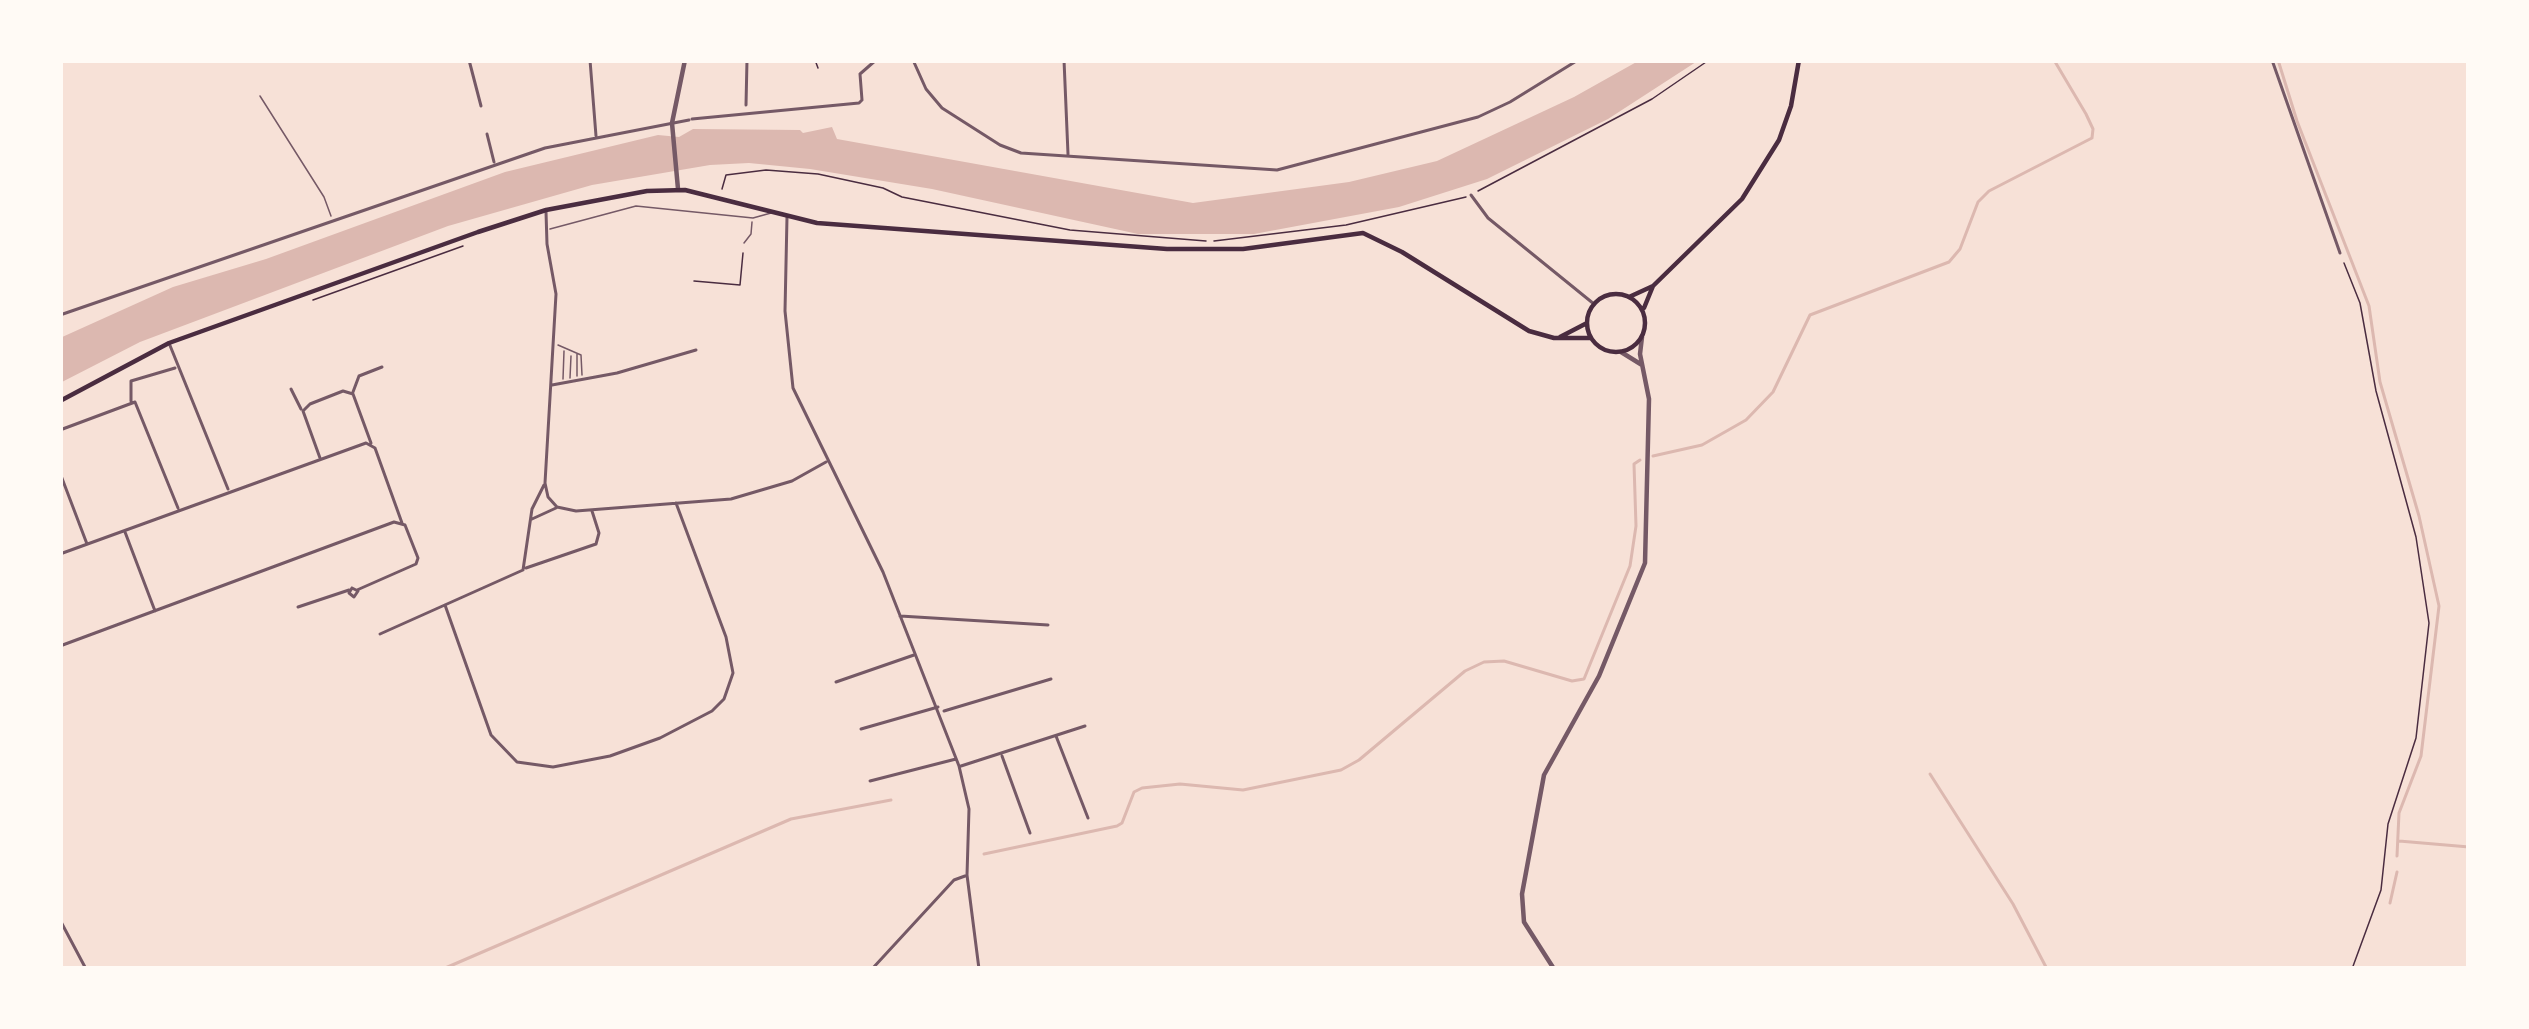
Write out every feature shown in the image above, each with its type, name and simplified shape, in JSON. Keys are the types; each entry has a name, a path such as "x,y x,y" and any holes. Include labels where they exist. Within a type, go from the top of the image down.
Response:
{"main road":[{"path":"1653,286 1643,311 1642,338 1621,352 1604,350 1592,338 1587,322 1594,304 1610,295 1630,297 1653,286 1742,200 1762,171 1791,106 1799,60"},
{"path":"60,400 169,343 546,210 620,194 678,189 787,216 861,228 1167,249 1243,249 1363,232 1529,331 1554,338 1592,338"},
{"path":"1630,297 1643,311"},
{"path":"1554,338 1587,322"}],"street":[{"path":"469,60 481,106"},
{"path":"590,60 596,138"},
{"path":"678,189 672,123 685,60"},
{"path":"746,105 747,60"},
{"path":"60,315 494,164 689,120 859,103 860,74 876,60"},
{"path":"913,60 926,89 952,116 1021,152 1248,170 1295,167 1494,110 1578,60"},
{"path":"1064,60 1068,158"},
{"path":"2272,60 2340,253"},
{"path":"487,134 494,164"},
{"path":"1471,195 1488,218 1594,304"},
{"path":"546,210 556,294 545,483 557,507"},
{"path":"787,216 787,342 793,388 867,537 957,759 969,809 967,875 979,969"},
{"path":"1554,969 1528,931 1522,911 1529,838 1544,776 1599,676 1645,563 1649,399 1642,338"},
{"path":"169,343 229,491"},
{"path":"551,385 695,350"},
{"path":"1621,352 1642,364"},
{"path":"132,404 131,381 177,367"},
{"path":"298,607 349,590 353,597 357,590 418,562 353,394 357,378 382,367"},
{"path":"291,389 320,459"},
{"path":"303,411 344,391 353,394"},
{"path":"60,430 136,402 179,510"},
{"path":"60,554 370,445"},
{"path":"531,520 557,507 592,510 753,495 829,460"},
{"path":"60,473 87,544"},
{"path":"524,568 531,520 545,483"},
{"path":"445,605 491,735 518,762 554,767 610,756 660,738 712,711 724,699 733,674 726,637 676,503"},
{"path":"380,634 524,568 596,544 599,533 592,510"},
{"path":"60,646 394,522 402,523"},
{"path":"124,530 155,611"},
{"path":"900,616 1048,625"},
{"path":"836,682 916,654"},
{"path":"861,730 1051,679"},
{"path":"959,766 1085,726"},
{"path":"1056,736 1088,818"},
{"path":"1000,753 1030,833"},
{"path":"870,782 957,759"},
{"path":"872,969 954,880 967,875"},
{"path":"60,920 86,969"}],"lane":[{"path":"260,95 331,216"},
{"path":"546,230 619,208 753,218 773,211"},
{"path":"744,243 753,218"},
{"path":"553,343 583,360 573,381"},
{"path":"564,348 573,381"},
{"path":"572,351 573,381"}],"path":[{"path":"815,60 818,68"},
{"path":"726,175 766,170 818,174 883,188 902,197 1070,230 1191,241 1241,239 1330,228 1471,195 1652,99 1709,60"},
{"path":"315,299 467,243"},
{"path":"694,281 740,285 744,243"},
{"path":"2340,253 2363,320 2376,391 2416,537 2429,623 2416,739 2387,824 2381,890 2352,969"}],"shaded area":[{"path":"1640,60 1699,60 1608,119 1487,179 1399,207 1254,234 1138,234 932,189 810,169 710,165 592,185 448,226 140,342 60,383 60,338 173,287 266,259 505,172 658,135 679,137 693,129 803,133 832,127 837,139 1193,203 1349,182 1437,161 1574,97"}],"waterway":[{"path":"1653,456 1702,445 1746,420 1773,392 1810,315 1949,262 1960,249 1978,202 1989,191 2092,138 2086,114 2054,60"},
{"path":"2278,60 2369,306 2380,382 2439,606 2421,756 2399,813 2397,856"},
{"path":"984,854 1117,826 1134,792 1142,788 1180,784 1243,790 1341,770 1465,671 1484,662 1504,661 1572,681 1584,679 1630,566 1636,526 1634,464 1640,460"},
{"path":"1930,774 2013,904 2047,969"},
{"path":"443,969 791,819 891,800"},
{"path":"2399,841 2469,847"},
{"path":"2390,903 2397,872"}]}
